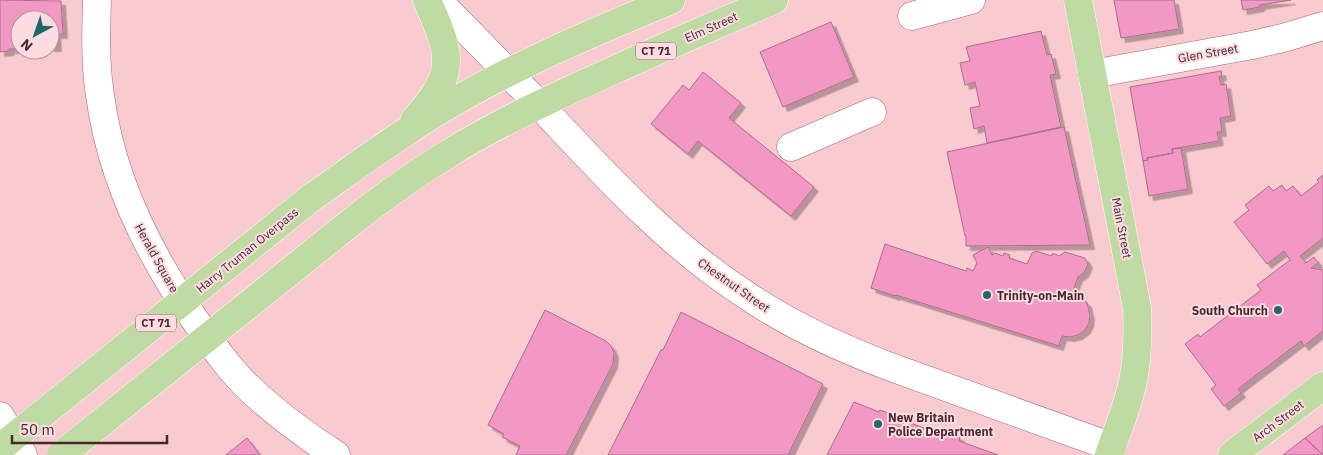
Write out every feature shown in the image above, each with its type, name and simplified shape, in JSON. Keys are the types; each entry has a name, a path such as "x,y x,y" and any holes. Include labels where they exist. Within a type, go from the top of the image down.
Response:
{"main road":[{"path":"404,134 442,81 446,67 445,50 426,0"},
{"name":"CT 71","path":"509,73 563,46 671,0"},
{"name":"Elm Street","path":"539,105 774,0"},
{"name":"Main Street","path":"1078,0 1137,308 1138,339 1134,376 1118,452"},
{"name":"Harry Truman Overpass","path":"0,448 312,198 404,134 464,96 509,73"},
{"name":"CT 71","path":"61,455 380,199 443,157 508,120 539,105"},
{"name":"Arch Street","path":"1232,455 1323,386"}],"street":[{"name":"Herald Square","path":"97,0 96,44 99,93 103,115 115,165 144,237 184,305 232,370 272,409 336,455"},
{"name":"Chestnut Street","path":"437,0 614,184 661,230 746,296 819,337 869,359 1118,452"},
{"path":"912,16 970,0"},
{"name":"Glen Street","path":"1092,74 1252,45 1323,26"},
{"path":"791,147 872,112"},
{"path":"0,416 23,455"}],"building":[{"path":"0,0 61,1 63,34 60,34 60,10 10,10 10,51 0,52"},
{"path":"1114,0 1174,0 1179,29 1121,38"},
{"path":"1241,0 1291,0 1243,10"},
{"path":"831,22 854,77 783,107 760,52"},
{"path":"1041,31 1047,55 1051,54 1056,74 1050,75 1061,127 987,143 984,126 974,129 970,108 980,106 975,82 965,85 960,63 970,61 966,47"},
{"path":"1221,71 1222,76 1219,77 1221,85 1226,84 1231,116 1220,118 1222,132 1217,132 1219,141 1172,149 1173,153 1147,158 1148,160 1143,161 1130,87"},
{"path":"703,72 741,103 729,118 814,187 791,216 698,141 688,154 651,124 683,85 689,90"},
{"path":"1064,127 1090,245 966,246 966,236 947,152"},
{"path":"1181,148 1188,189 1149,196 1143,161 1148,160 1147,158 1173,153 1172,149"},
{"name":"South Church","path":"1323,175 1323,238 1300,256 1306,263 1314,257 1318,263 1311,268 1323,270 1323,331 1304,346 1301,341 1238,389 1241,393 1224,406 1211,389 1216,385 1185,344 1198,334 1200,337 1261,290 1257,285 1290,260 1284,251 1267,264 1234,222 1249,210 1245,205 1269,186 1273,191 1282,185 1286,191 1293,186 1301,196 1319,182 1317,180"},
{"name":"Trinity-on-Main","path":"885,244 966,271 967,268 973,271 977,263 973,255 988,247 992,255 995,253 1003,256 1004,253 1010,255 1009,258 1027,264 1032,253 1036,251 1051,256 1055,254 1059,256 1065,252 1085,258 1088,264 1084,273 1078,277 1072,293 1081,297 1087,303 1090,315 1089,323 1085,330 1078,335 1062,336 1059,346 871,288"},
{"path":"545,310 606,341 614,353 613,364 566,455 516,455 520,446 502,437 504,434 488,425"},
{"path":"681,312 823,384 788,455 608,455"},
{"name":"New Britain Police Department","path":"854,402 879,412 880,410 891,414 891,416 946,436 948,432 960,437 959,441 998,455 827,455"},
{"path":"1323,425 1323,455 1305,438"},
{"path":"247,438 260,455 226,455"},
{"path":"1305,438 1323,455 1283,455"}],"place":[{"name":"Trinity-on-Main","path":"987,295"},
{"name":"South Church","path":"1278,310"},
{"name":"New Britain Police Department","path":"878,424"}]}
